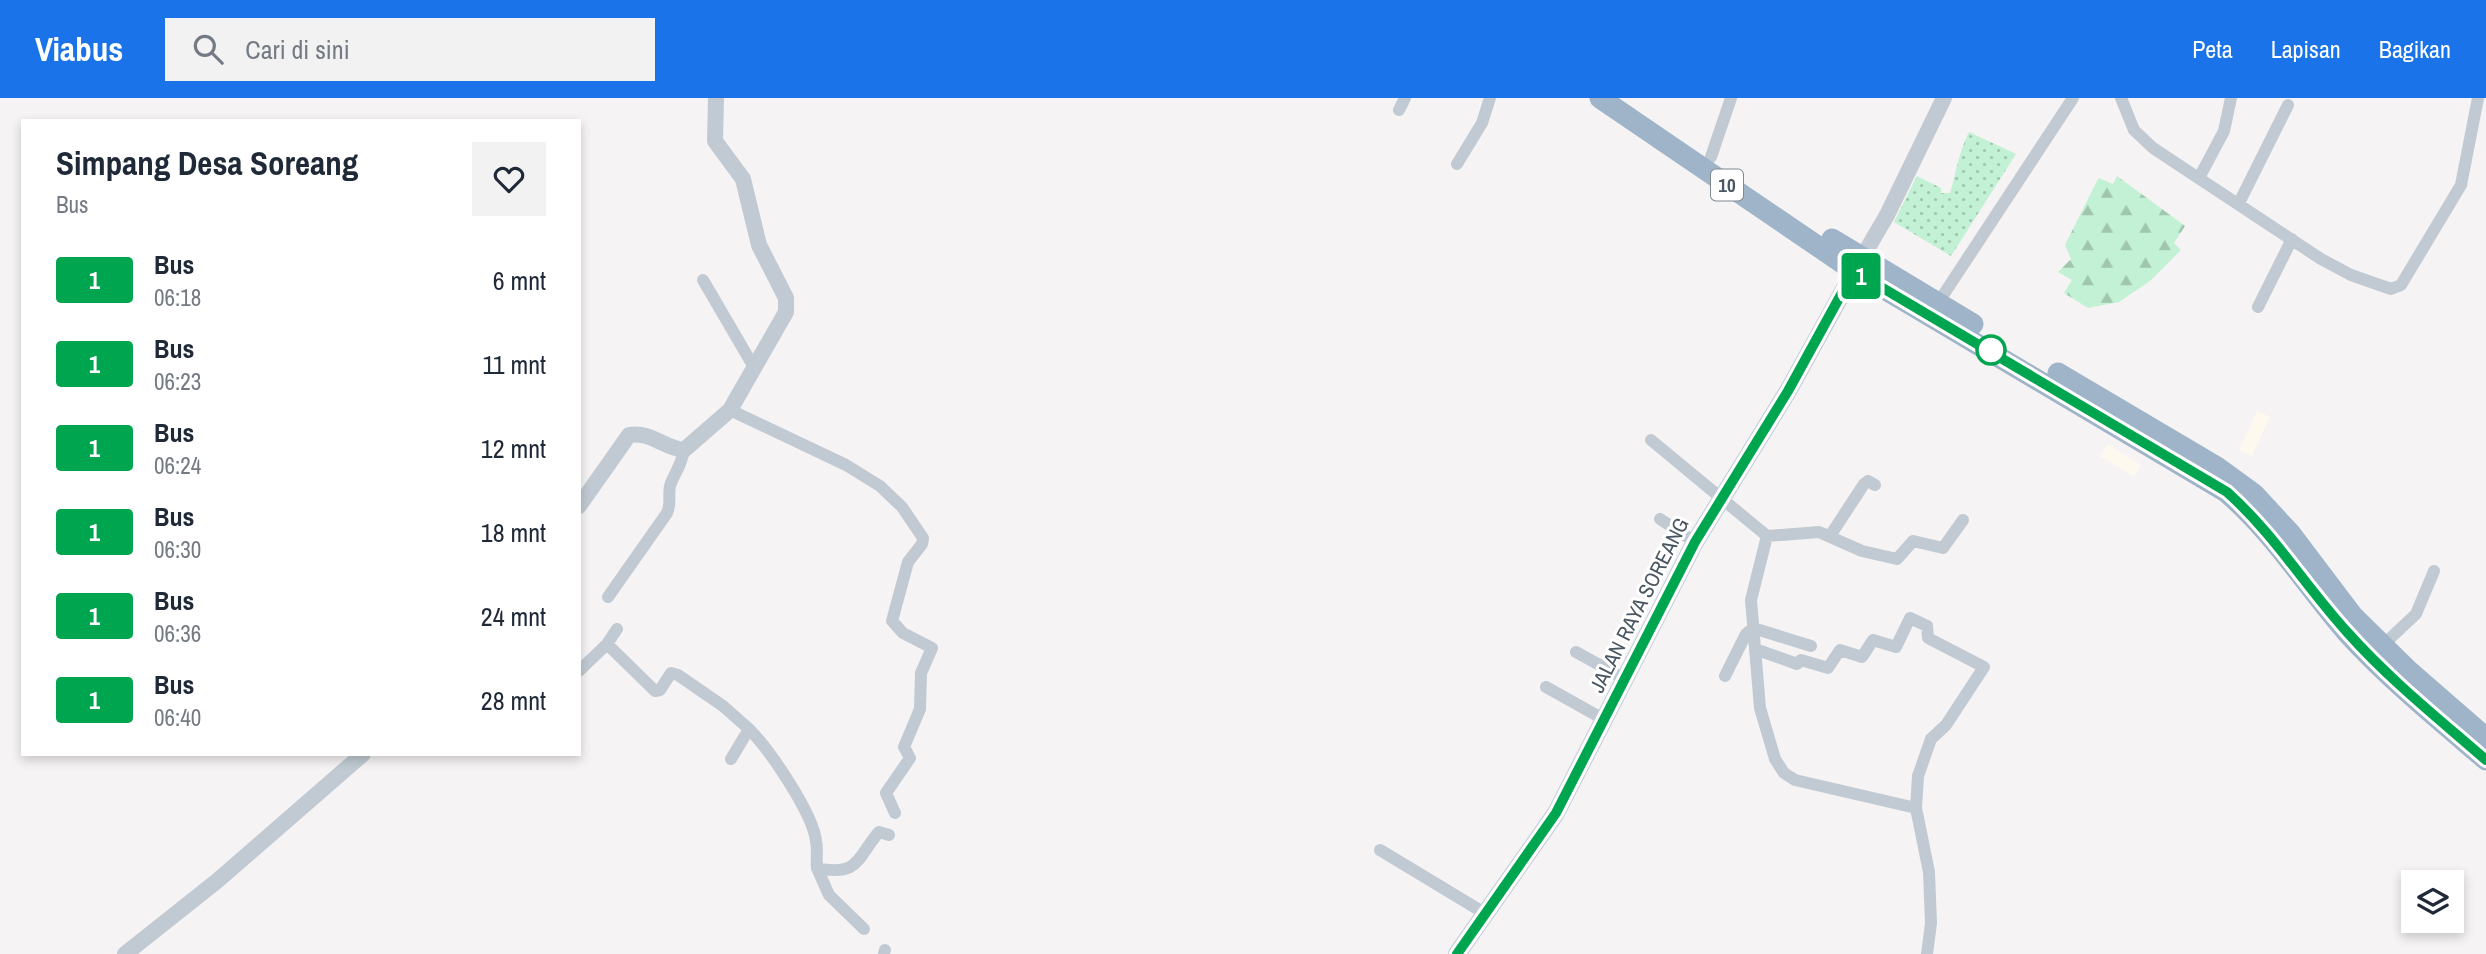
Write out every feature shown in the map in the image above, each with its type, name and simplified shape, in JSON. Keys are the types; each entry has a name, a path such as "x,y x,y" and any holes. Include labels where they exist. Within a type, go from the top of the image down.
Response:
{"highway":[{"name":"10","path":"1600,98 1858,265 2227,492 2262,524 2325,607 2370,657 2486,760"},
{"name":"10","path":"1625,98 1711,157 1858,265 1938,303 2238,480 2275,515 2353,616 2486,738"}],"main road":[{"name":"JALAN RAYA SOREANG","path":"1457,954 1546,830 1695,542 1788,391 1858,265"}],"street":[{"path":"608,597 667,513 671,499 670,484 679,472 684,450 730,410 785,317 787,303 759,245 743,179 715,141 716,98"},
{"path":"1457,164 1482,123 1490,98"},
{"path":"1711,157 1731,98"},
{"path":"1858,265 1887,215 1944,98"},
{"path":"1938,303 2073,98"},
{"path":"2122,98 2138,136 2351,275 2397,288 2461,185 2478,98"},
{"path":"2199,178 2224,131 2231,98"},
{"path":"2239,203 2288,105"},
{"path":"2259,307 2292,239"},
{"path":"704,280 755,369"},
{"path":"730,410 780,437 846,465 880,486 902,507 923,538 908,562 892,621 903,634 932,648 921,673 920,709 904,747 909,758 886,793 895,813"},
{"path":"581,503 629,435 650,436 674,449 684,450"},
{"path":"1651,440 1767,536 1797,532 1830,536 1862,551 1897,559 1913,541 1943,548 1963,520"},
{"path":"1830,536 1864,484 1868,481 1875,485"},
{"path":"1660,519 1695,542"},
{"path":"1767,536 1751,600 1760,708 1775,759 1784,773 1795,780 1916,808"},
{"path":"2383,645 2416,614 2434,571"},
{"path":"1755,649 1797,664 1801,660 1828,668 1840,650 1862,657 1873,640 1896,647 1910,618 1927,626 1928,638 1982,666 1984,671 1960,700 1946,725 1931,740 1918,776 1916,808 1929,872 1930,923 1927,954"},
{"path":"1753,628 1811,646"},
{"path":"1725,676 1746,634 1753,628"},
{"path":"581,669 607,644 617,629"},
{"path":"607,644 655,691 660,690 674,673 723,706 772,754 805,813 816,839 817,868 830,895 864,929"},
{"path":"1576,652 1625,679"},
{"path":"1546,687 1605,720"},
{"path":"731,759 749,729"},
{"path":"125,954 218,881 361,756"},
{"path":"817,868 850,868 862,860 877,833 883,831 889,835"},
{"path":"1380,850 1486,914"}],"shaded area":[{"path":"2257,411 2270,417 2252,456 2239,450"},
{"path":"2108,444 2141,465 2134,477 2100,456"}],"green space":[{"path":"1969,132 2016,154 1951,256 1894,222 1917,176 1941,188 1941,193 1950,193"},
{"path":"2117,176 2185,226 2174,243 2181,250 2150,281 2119,302 2088,308 2064,293 2072,280 2058,272 2071,259 2065,245 2097,181 2099,178 2113,184"}],"bus line":[{"name":"1","path":"1457,954 1556,813 1695,542 1788,391 1854,271 2227,492 2262,524 2287,553 2325,607 2370,657 2486,760"}]}
